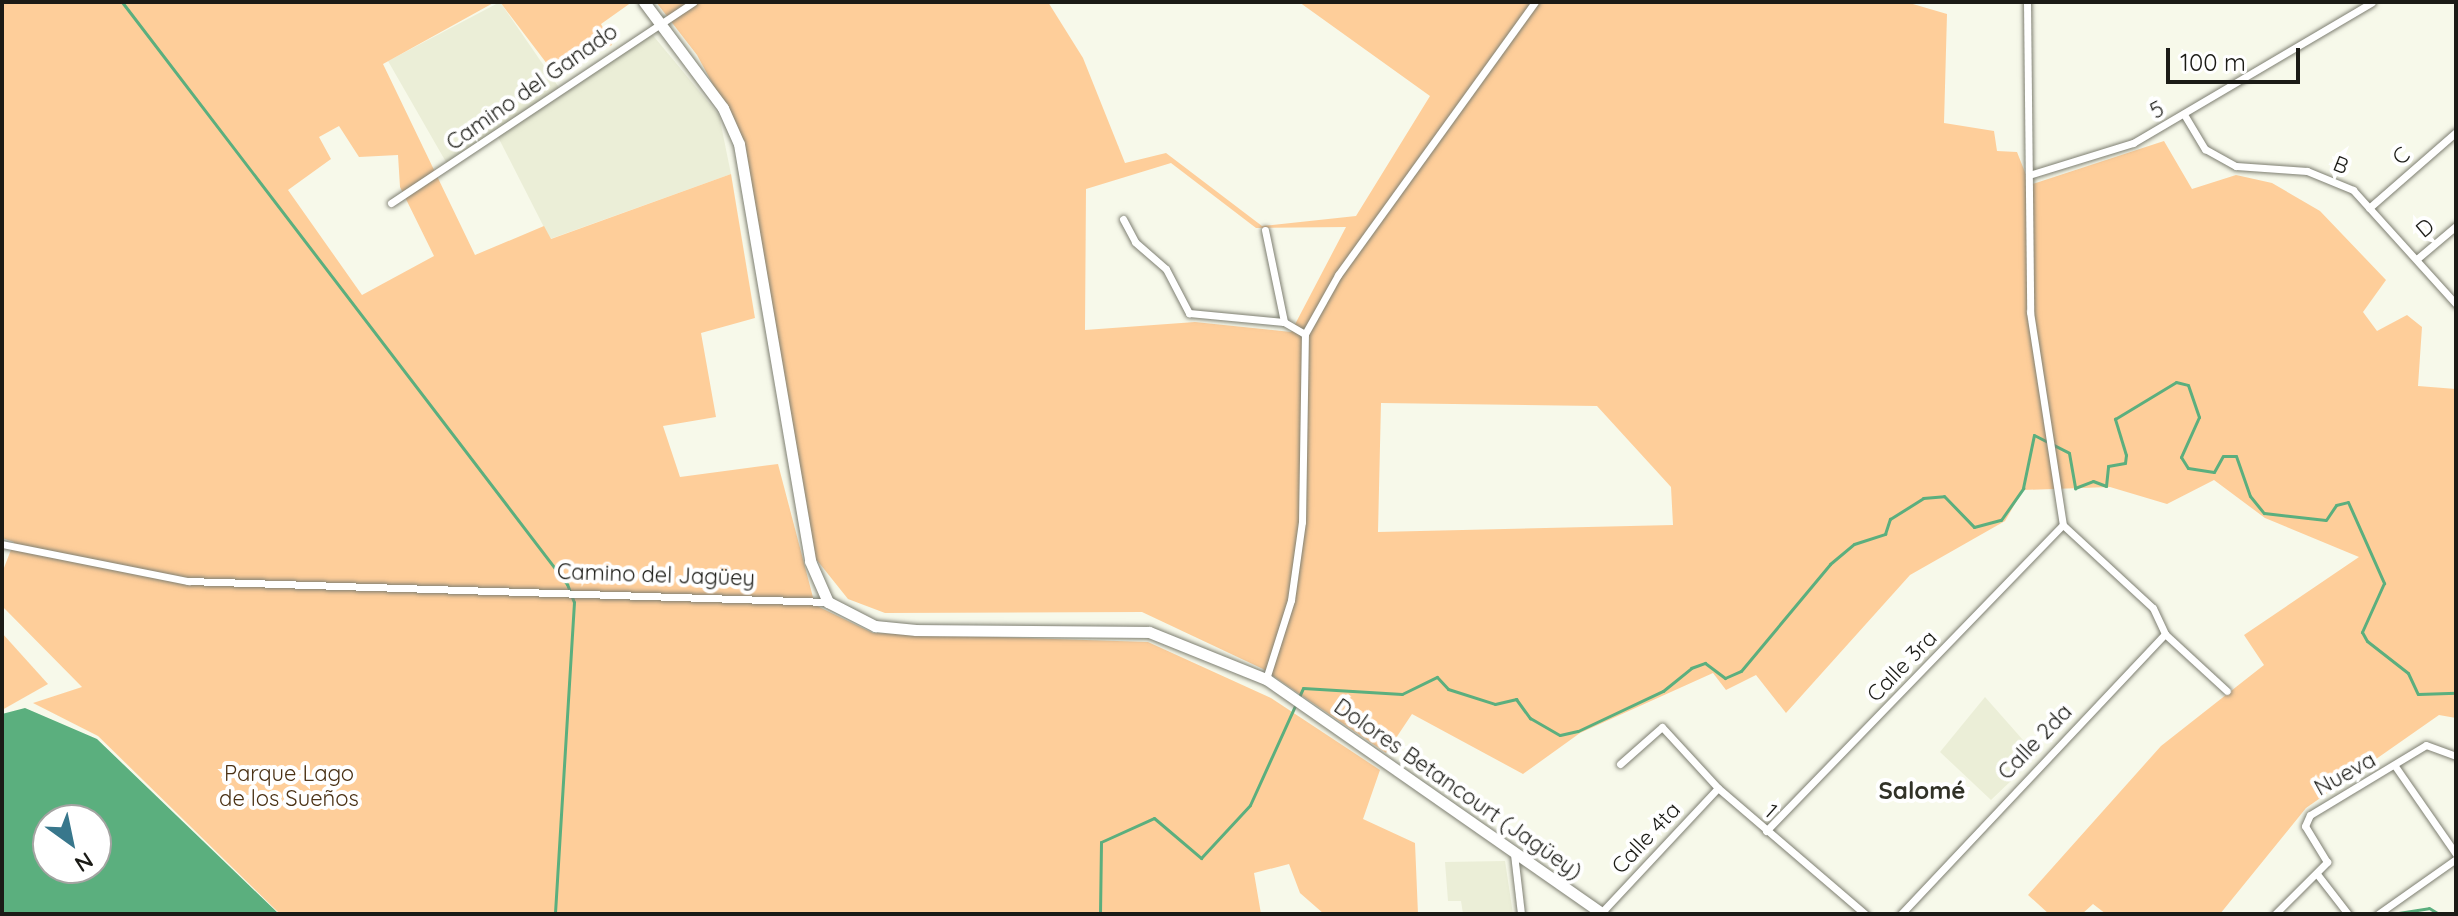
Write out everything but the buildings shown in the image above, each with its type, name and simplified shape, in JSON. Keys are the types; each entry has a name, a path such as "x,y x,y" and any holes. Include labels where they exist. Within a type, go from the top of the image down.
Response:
{"street":[{"path":"644,2 723,108 739,144 810,561 828,602"},
{"name":"Camino del Ganado","path":"391,203 657,22 693,2"},
{"path":"1266,679 1291,600 1302,522 1305,334 1338,275 1535,2"},
{"path":"2027,2 2030,312 2063,525 2153,608 2165,634 2227,691"},
{"name":"5","path":"2029,175 2133,143 2185,116 2372,2"},
{"name":"B","path":"2185,116 2205,149 2236,166 2307,171 2353,190 2418,258 2456,304"},
{"name":"C","path":"2369,208 2456,132"},
{"path":"1123,219 1135,242 1166,269 1189,313 1284,322 1305,334"},
{"name":"D","path":"2418,258 2456,226"},
{"path":"1265,230 1284,322"},
{"name":"Calle 3ra","path":"1766,831 2063,525"},
{"name":"Camino del Jagüey","path":"2,544 188,581 828,602 875,626 916,630 1149,632 1266,679 1291,697"},
{"name":"Calle 2da","path":"1901,914 2165,634"},
{"name":"Dolores Betancourt (Jagüey)","path":"1291,697 1602,913"},
{"name":"1","path":"1620,764 1662,727 1718,788 1865,914"},
{"name":"Nueva","path":"2317,874 2327,856 2305,826 2310,815 2426,745 2456,756"},
{"path":"2378,914 2456,856 2395,766"},
{"name":"Calle 4ta","path":"1602,913 1718,788"},
{"path":"1514,854 1521,914"},
{"path":"2275,914 2317,874 2348,914"}],"shaded area":[{"path":"500,2 562,92 651,33 719,115 731,174 550,239 498,137 450,169 388,61"},
{"path":"1985,697 2037,756 1991,800 1940,752"},
{"path":"25,708 97,739 279,914 2,914 2,714"},
{"path":"1505,861 1513,914 1463,914 1461,901 1448,901 1445,862"}],"green space":[{"name":"Parque Lago de los Sueños","path":"2,2 495,2 383,64 475,255 544,226 551,239 731,174 755,318 701,333 716,417 663,426 680,477 778,464 815,605 873,633 1148,642 1271,698 1380,770 1363,819 1415,843 1418,914 1324,914 1300,893 1289,864 1254,873 1261,914 280,914 98,736 33,703 82,687 2,606 2,573 14,542 2,538","holes":["339,126 359,157 398,155 400,187 434,256 362,295 288,190 331,159 319,137"]},
{"path":"500,2 632,2 601,24 612,45 554,73"},
{"path":"656,2 1048,2 1083,58 1125,163 1166,153 1262,226 1356,216 1430,96 1299,2 1906,2 1947,14 1944,123 1994,131 1997,151 2017,152 2030,185 2164,141 2192,189 2236,175 2272,183 2320,211 2386,280 2363,312 2377,331 2407,315 2422,327 2418,386 2456,389 2456,718 2439,715 2306,808 2220,914 2106,914 2093,904 2082,914 2049,914 2028,895 2161,746 2264,665 2244,635 2359,557 2265,518 2214,480 2167,504 2110,487 2023,490 2005,521 1910,575 1786,713 1756,675 1726,690 1713,673 1580,733 1523,774 1412,714 1386,753 1263,669 1142,612 885,613 848,599 812,554 745,144 697,55","holes":["1171,163 1256,228 1346,227 1291,332 1195,322 1085,330 1086,189","1381,403 1597,406 1671,487 1673,525 1378,532"]},
{"path":"2,633 48,684 2,710"}],"waterway":[{"path":"122,2 567,584 574,602 555,914"},
{"path":"1100,914 1101,842 1154,818 1201,858 1250,805 1303,688 1402,694 1437,677 1448,689 1495,704 1516,699 1530,718 1560,735 1578,731 1663,691 1691,668 1705,663 1725,678 1741,671 1830,564 1854,544 1885,534 1890,519 1923,498 1944,496 1974,527 2001,520 2023,488 2034,435 2069,453 2075,488 2093,481 2106,486 2108,466 2125,463 2126,455 2115,419 2176,382 2188,385 2199,417 2181,457 2188,468 2214,472 2223,456 2236,456 2250,496 2264,513 2326,520 2336,505 2348,502 2384,583 2362,632 2367,641 2408,673 2418,694 2456,693"},
{"path":"2392,914 2429,908 2439,914"}],"district":[{"name":"Salomé","path":"1922,791"}]}
